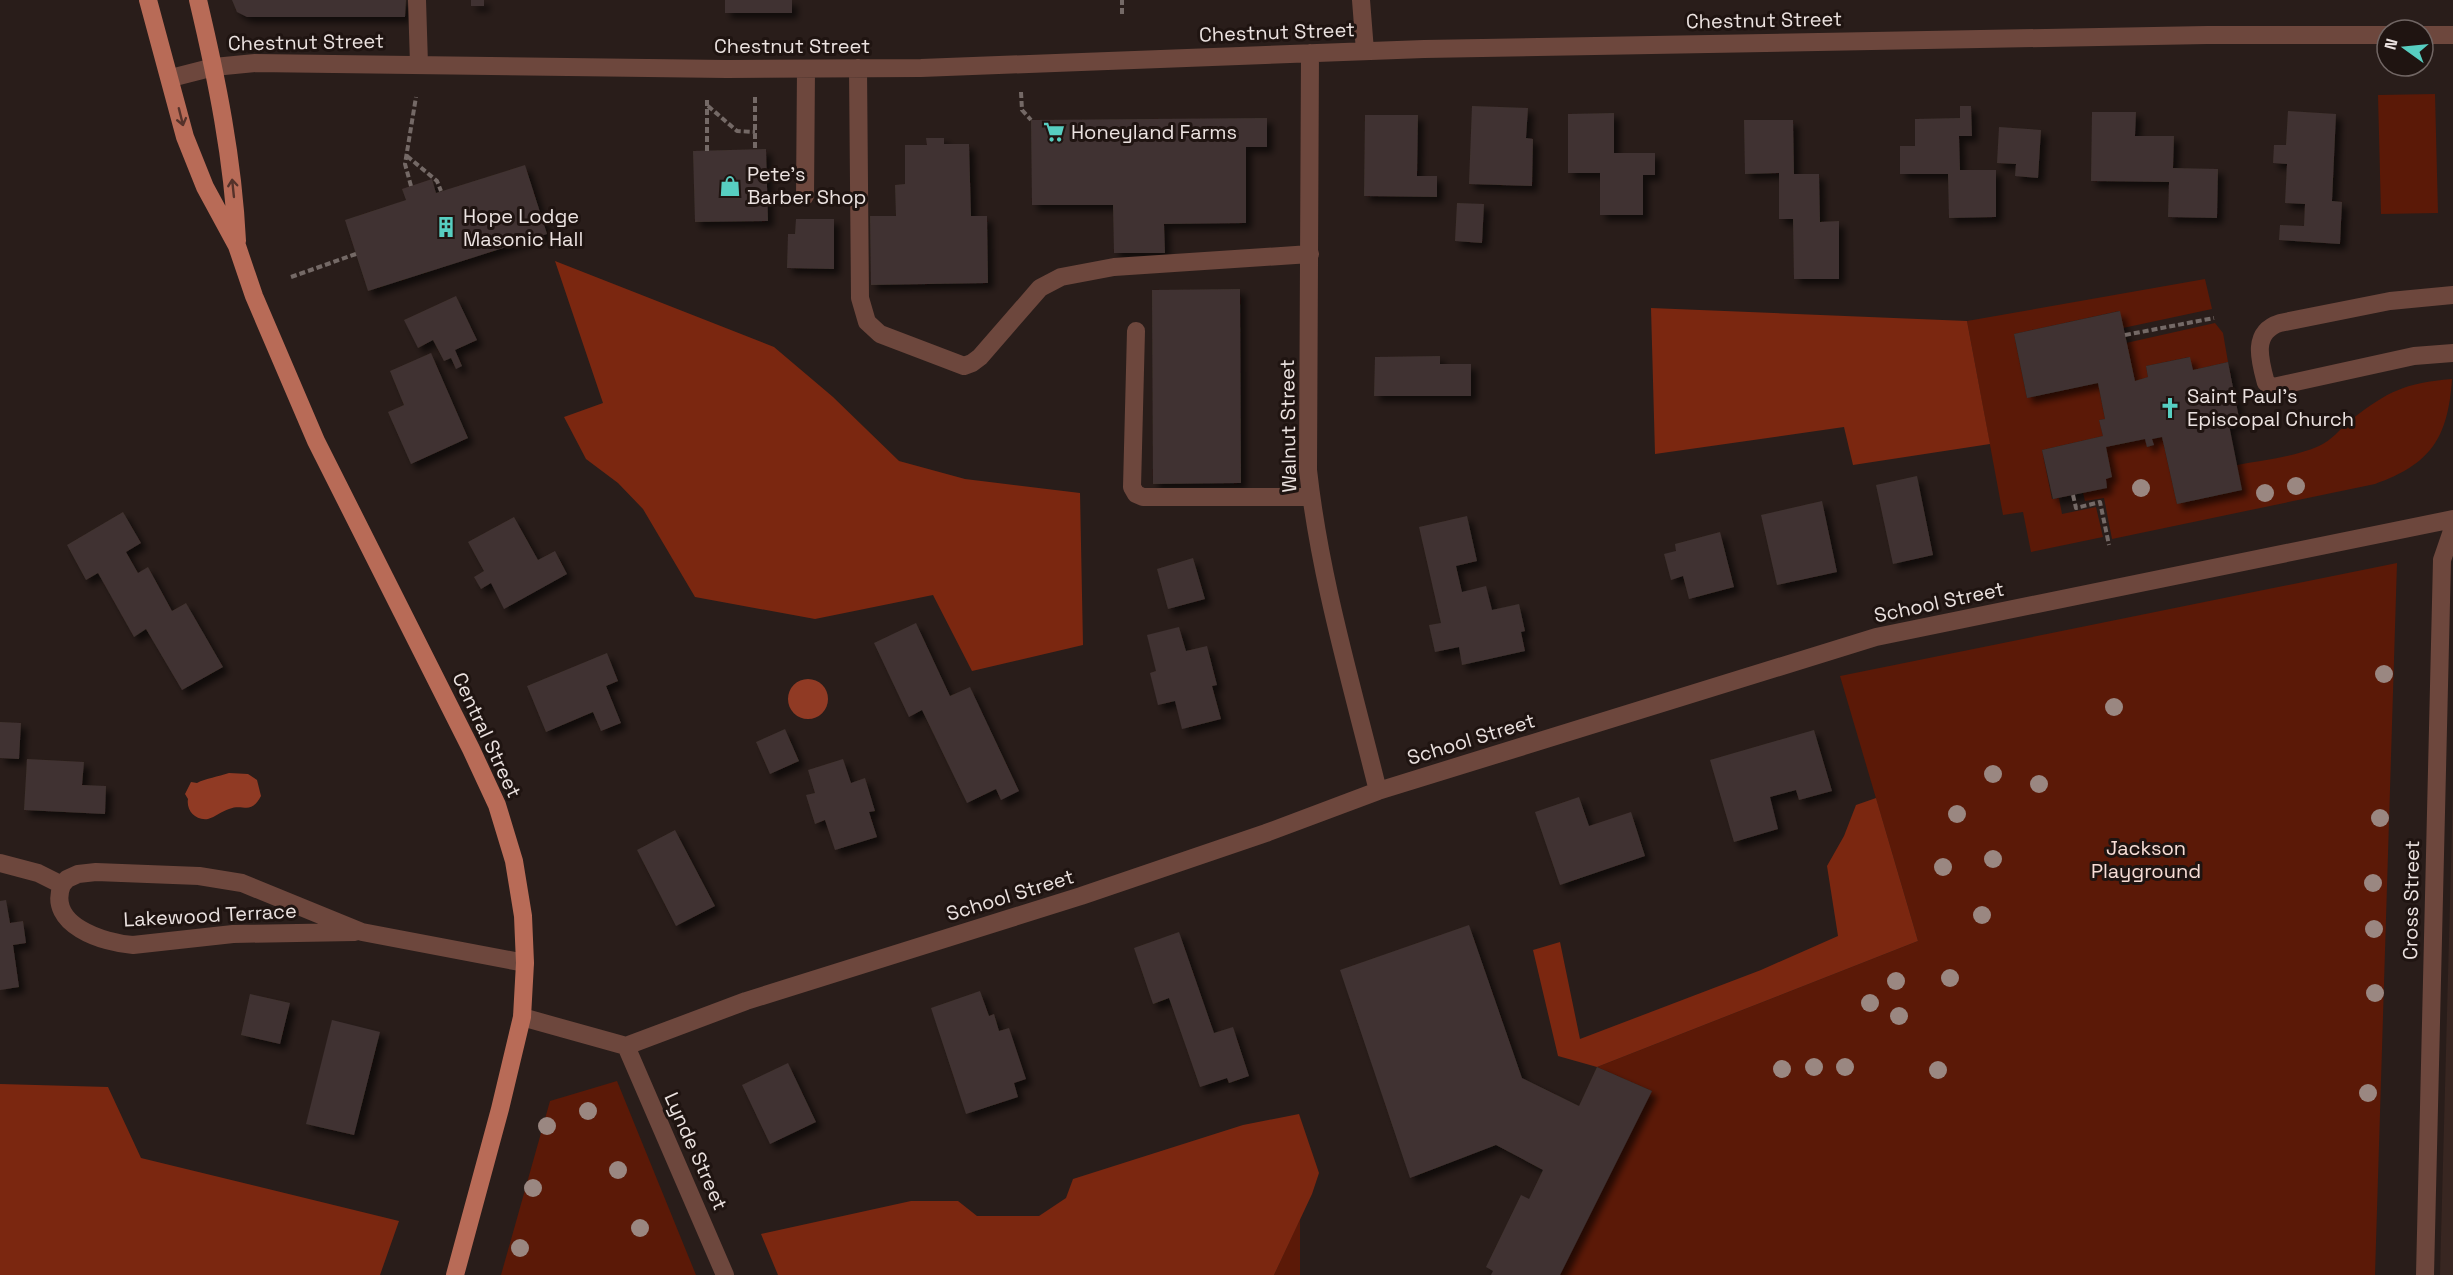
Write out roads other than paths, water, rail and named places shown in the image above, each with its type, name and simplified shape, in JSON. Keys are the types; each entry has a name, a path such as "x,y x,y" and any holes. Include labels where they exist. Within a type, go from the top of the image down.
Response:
{"main road":[{"path":"148,0 185,136 205,187 237,246"},
{"path":"198,0 214,67 234,186 237,246"},
{"name":"Central Street","path":"237,246 254,296 316,441 441,688 497,805 514,861 523,916 525,963 522,1017 501,1108 455,1275"}],"street":[{"path":"417,0 419,64"},
{"path":"1361,0 1365,51"},
{"name":"Chestnut Street","path":"171,78 214,67 255,63 806,69 1365,51 2196,35 2375,35"},
{"path":"2435,35 2453,35"},
{"name":"Walnut Street","path":"1310,53 1307,443 1311,496 1326,576 1378,791"},
{"path":"858,68 860,298 867,322 880,334 964,366 980,357 1040,288 1061,277 1114,267 1310,254"},
{"path":"805,196 806,69"},
{"path":"2453,295 2390,301 2280,323 2267,330 2259,347 2266,384 2273,387 2414,356 2453,353"},
{"path":"1136,332 1132,487 1136,494 1143,497 1311,496"},
{"name":"School Street","path":"626,1046 746,1001 1092,892 1266,833 1378,791 1876,637 2453,519"},
{"name":"Cross Street","path":"2425,1275 2445,773 2442,560 2453,528"},
{"path":"0,863 38,873 62,885"},
{"name":"Lakewood Terrace","path":"362,932 242,883 199,876 96,872 78,874 67,879 58,895 59,904 72,922 83,932 116,944 133,945 233,934 362,932 525,963"},
{"path":"278,896 289,906 294,919 291,928 285,933"},
{"path":"522,1017 626,1046"},
{"name":"Lynde Street","path":"626,1046 725,1275"}],"place":[{"name":"Honeyland Farms","path":"1054,132"},
{"name":"Pete's Barber Shop","path":"730,186"},
{"name":"Hope Lodge Masonic Hall","path":"446,227"},
{"name":"Saint Paul's Episcopal Church","path":"2170,408"}],"park label":[{"name":"Jackson Playground","path":"2146,860"}]}
